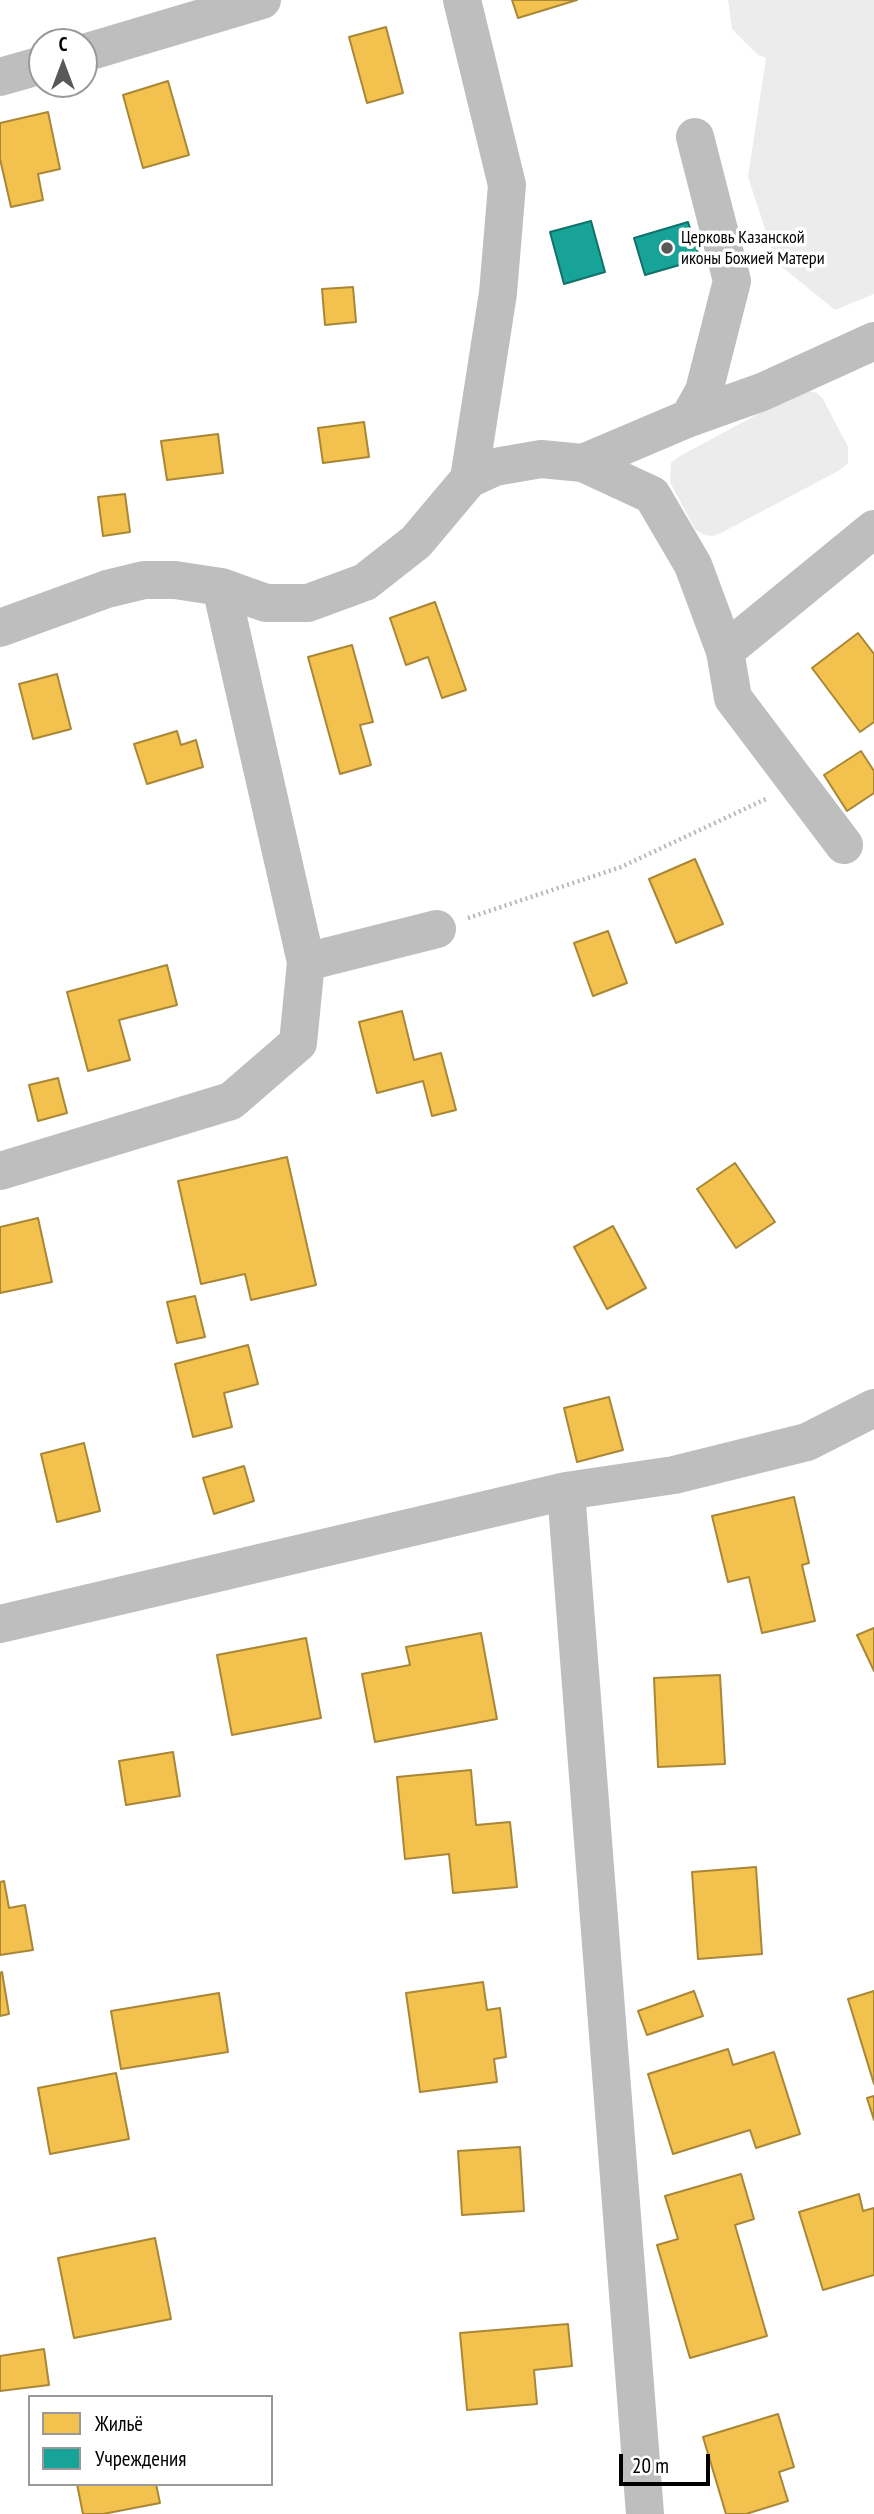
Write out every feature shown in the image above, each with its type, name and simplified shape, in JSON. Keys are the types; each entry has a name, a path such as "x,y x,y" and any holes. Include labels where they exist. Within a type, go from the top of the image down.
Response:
{"street":[{"path":"98,49 262,0"},
{"path":"462,0 507,185 498,293 469,479"},
{"path":"0,77 28,69"},
{"path":"689,418 704,391 733,281 695,137"},
{"path":"583,463 689,418 762,392 874,341"},
{"path":"0,628 107,589 144,580 174,580 220,587 266,603 308,603 365,582 416,542 469,479 495,467 541,459 583,463 652,495 693,565 725,651 733,698 796,785 844,845"},
{"path":"725,651 874,529"},
{"path":"0,1171 231,1101 298,1043 306,962 220,587"},
{"path":"306,962 438,929"},
{"path":"0,1624 566,1491 674,1475 807,1442 874,1408"},
{"path":"566,1491 645,2514"}],"path":[{"path":"438,929 621,867 796,785"}],"shaded area":[{"path":"728,0 874,0 874,294 835,310 776,262 748,177 766,58 758,55 732,29"},
{"path":"799,392 817,393 823,399 848,447 848,463 840,470 721,533 704,535 695,529 670,482 671,463"}],"building: Жильё":[{"path":"512,0 577,0 518,18"},
{"path":"386,27 403,93 367,103 349,37"},
{"path":"168,81 189,155 143,168 123,95"},
{"path":"48,112 60,169 38,174 43,200 11,207 0,159 0,123"},
{"path":"353,287 356,322 325,325 322,289"},
{"path":"364,422 369,457 323,463 318,428"},
{"path":"218,434 223,473 167,480 161,441"},
{"path":"125,494 130,532 103,536 98,497"},
{"path":"435,602 466,690 442,698 428,657 406,665 390,618"},
{"path":"858,633 874,654 874,722 860,732 812,668"},
{"path":"352,645 373,722 360,725 371,765 340,774 308,657"},
{"path":"57,674 71,729 33,739 19,684"},
{"path":"177,731 181,745 196,740 203,767 147,784 134,744"},
{"path":"861,751 874,771 874,793 847,811 824,775"},
{"path":"695,859 723,924 676,943 649,879"},
{"path":"608,931 627,983 593,996 574,943"},
{"path":"167,965 177,1005 119,1020 130,1060 88,1071 67,992"},
{"path":"402,1011 414,1060 441,1053 456,1110 432,1116 423,1081 377,1093 359,1022"},
{"path":"58,1078 67,1113 38,1121 29,1085"},
{"path":"287,1157 316,1285 251,1300 245,1274 201,1284 178,1181"},
{"path":"735,1163 775,1222 736,1248 697,1189"},
{"path":"38,1218 52,1282 0,1293 0,1227"},
{"path":"613,1226 646,1288 607,1309 574,1247"},
{"path":"195,1296 205,1337 177,1343 167,1302"},
{"path":"248,1345 258,1384 224,1393 232,1427 193,1437 175,1364"},
{"path":"609,1397 623,1450 577,1462 564,1408"},
{"path":"84,1443 100,1511 57,1522 41,1454"},
{"path":"244,1466 254,1501 214,1514 203,1478"},
{"path":"794,1497 809,1563 802,1565 815,1621 762,1633 749,1577 728,1582 712,1516"},
{"path":"874,1628 874,1671 857,1635"},
{"path":"481,1633 497,1719 375,1742 362,1674 410,1665 406,1647"},
{"path":"306,1638 321,1718 232,1735 217,1655"},
{"path":"720,1675 725,1764 658,1767 654,1678"},
{"path":"173,1752 180,1796 126,1805 119,1761"},
{"path":"471,1770 476,1825 510,1822 517,1887 453,1893 449,1854 405,1859 397,1777"},
{"path":"756,1867 762,1954 698,1959 692,1872"},
{"path":"4,1881 9,1908 25,1905 33,1950 0,1955 0,1882"},
{"path":"2,1972 9,2014 0,2016 0,1973"},
{"path":"483,1982 487,2010 500,2008 506,2057 494,2059 497,2082 420,2092 406,1993"},
{"path":"694,1991 703,2016 647,2035 638,2011"},
{"path":"874,1991 874,2084 848,1999"},
{"path":"219,1993 228,2052 121,2069 111,2011"},
{"path":"728,2049 733,2065 774,2052 800,2134 756,2148 750,2130 673,2154 648,2074"},
{"path":"116,2073 129,2139 50,2154 38,2088"},
{"path":"874,2096 874,2120 867,2098"},
{"path":"520,2147 524,2211 462,2215 458,2151"},
{"path":"741,2174 754,2219 735,2225 767,2336 690,2358 657,2245 678,2239 665,2196"},
{"path":"859,2194 863,2211 874,2208 874,2275 823,2290 799,2212"},
{"path":"155,2238 171,2319 74,2338 58,2258"},
{"path":"568,2324 572,2366 534,2370 537,2404 467,2410 460,2333"},
{"path":"44,2349 49,2385 0,2391 0,2356"},
{"path":"778,2414 794,2467 779,2472 788,2501 746,2514 726,2514 703,2437"},
{"path":"77,2486 156,2486 160,2503 103,2514 83,2514"}],"building: Учреждения":[{"path":"591,221 605,272 564,284 550,232"},
{"name":"Церковь Казанской иконы Божией Матери","path":"688,222 700,259 645,275 634,238"}],"place":[{"name":"Церковь Казанской иконы Божией Матери","path":"667,248"}]}
